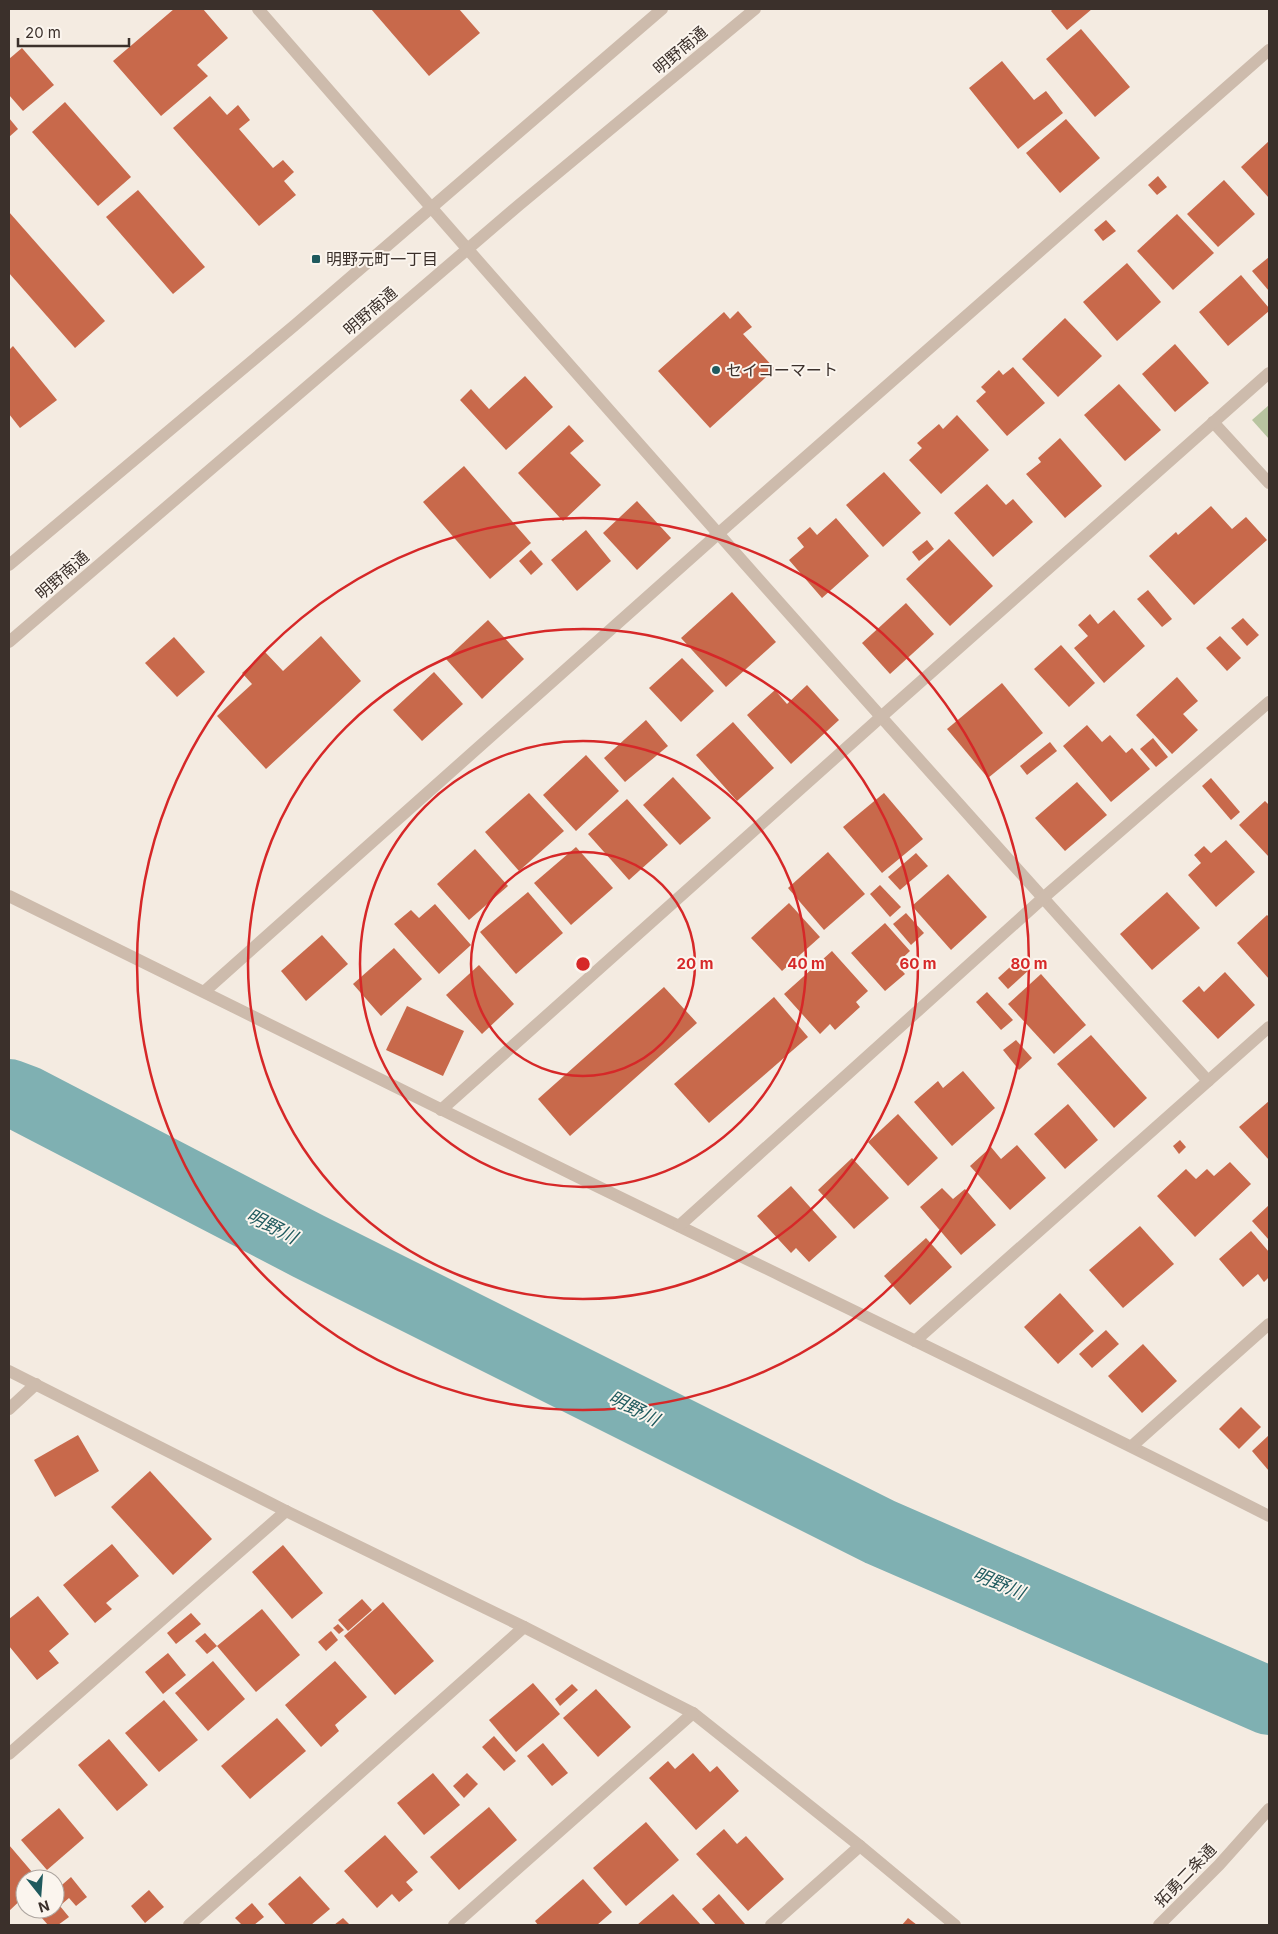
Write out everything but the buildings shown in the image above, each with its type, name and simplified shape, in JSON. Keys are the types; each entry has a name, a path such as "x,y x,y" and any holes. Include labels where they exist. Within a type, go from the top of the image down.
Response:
{"street":[{"path":"258,9 467,250 1208,1081"},
{"path":"9,565 273,344 662,9"},
{"name":"明野南通","path":"9,642 467,250 755,9"},
{"path":"205,990 1269,50"},
{"path":"442,1110 1269,373"},
{"path":"1213,422 1269,483"},
{"path":"679,1226 1043,898 1269,702"},
{"path":"9,896 205,990 442,1110 1132,1446 1269,1516"},
{"path":"915,1341 1269,1027"},
{"path":"1132,1446 1269,1324"},
{"path":"9,1371 693,1713 860,1846 955,1925"},
{"path":"9,1409 36,1384"},
{"path":"9,1754 286,1511"},
{"path":"189,1925 524,1627"},
{"path":"454,1925 693,1713"},
{"name":"拓勇二条通","path":"1159,1925 1235,1848 1269,1809"},
{"path":"772,1925 860,1846"}],"green space":[{"path":"1269,405 1269,439 1252,420"}],"waterway":[{"name":"明野川","path":"9,1093 25,1099 308,1246 880,1532 1269,1701"}],"place":[{"name":"明野元町一丁目","path":"316,259"},
{"name":"セイコーマート","path":"716,370"}]}
